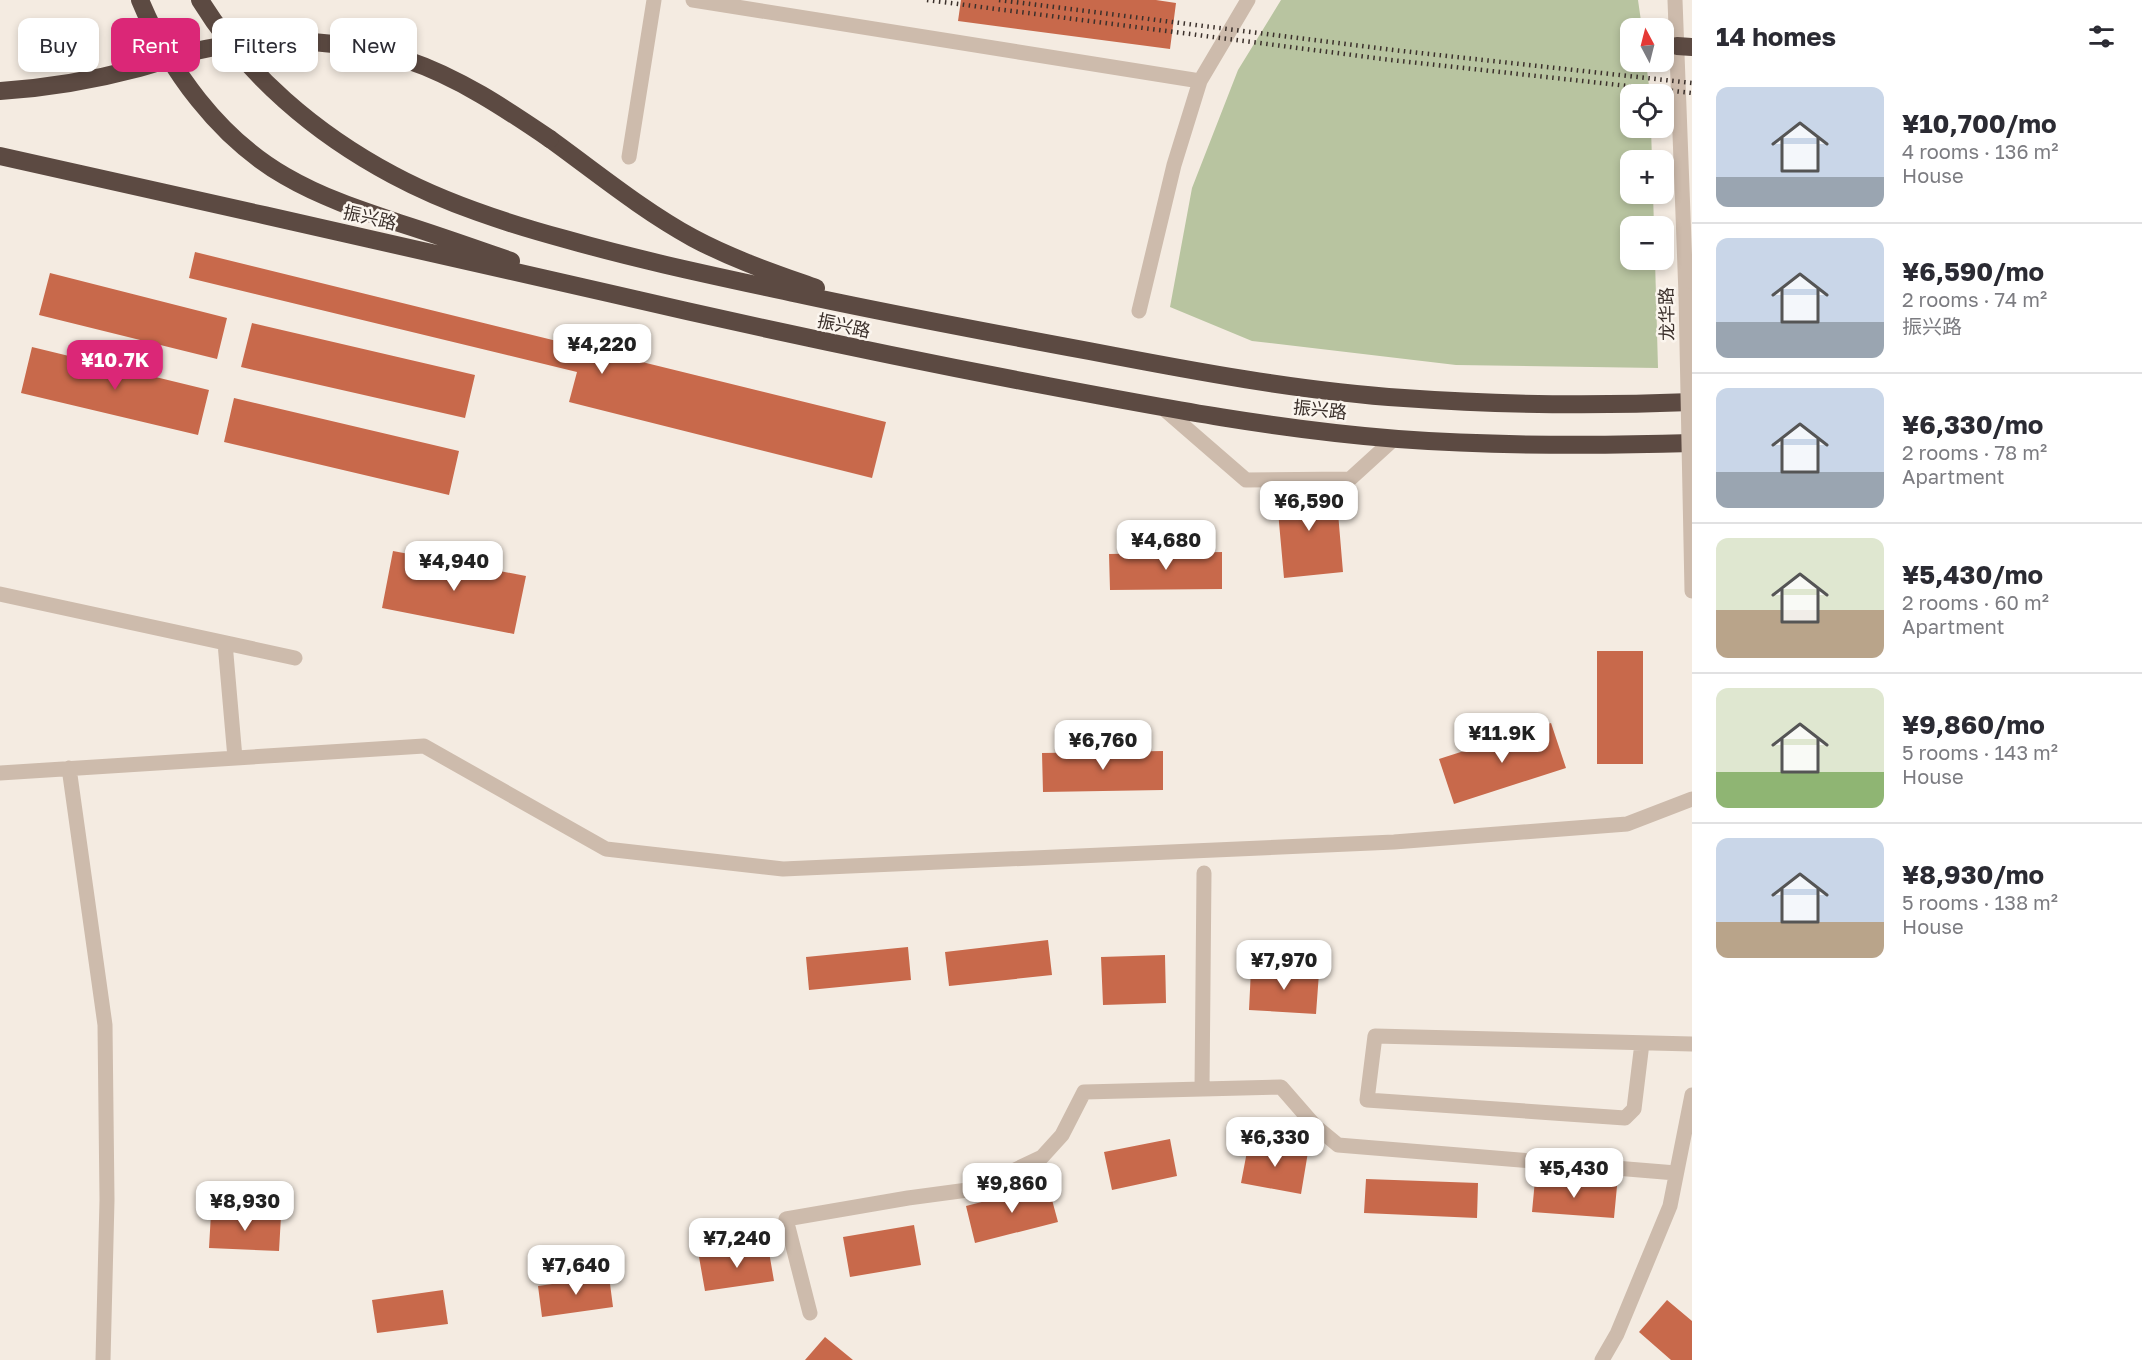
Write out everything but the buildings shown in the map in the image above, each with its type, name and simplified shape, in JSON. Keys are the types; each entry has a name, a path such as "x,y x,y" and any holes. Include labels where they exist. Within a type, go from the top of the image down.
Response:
{"highway":[{"path":"140,0 158,38 184,82 213,117 247,149 285,176 330,198 610,294"},
{"name":"振兴路","path":"200,0 242,58 273,90 311,123 351,150 394,176 441,198 493,218 617,254 885,312 1173,367 1294,386 1380,396 1510,404 1616,405 1692,402"},
{"path":"0,91 85,80 139,68 191,52 246,42 300,40 356,46 409,61 459,83 507,110 653,214 694,239 741,261 885,312"},
{"name":"振兴路","path":"0,156 876,353 1163,408 1291,428 1395,438 1506,445 1612,446 1692,443"}],"street":[{"path":"629,158 654,0"},
{"path":"693,0 1200,81"},
{"path":"1139,310 1174,165 1200,81 1248,0"},
{"name":"龙华路","path":"1675,0 1684,46 1692,591"},
{"path":"1163,408 1246,480 1350,479 1395,438"},
{"path":"0,594 295,658"},
{"path":"225,643 235,758"},
{"path":"0,773 424,746 606,849 783,869 1394,842 1627,824 1692,799"},
{"path":"69,768 105,1025 107,1200 102,1360"},
{"path":"1202,1089 1204,873"},
{"path":"1642,1043 1634,1109 1625,1118 1367,1100 1375,1036 1692,1044"},
{"path":"810,1313 786,1219 975,1189 1042,1156 1062,1135 1084,1092 1281,1087 1315,1126 1338,1145 1676,1173"},
{"path":"1602,1360 1617,1334 1670,1206 1692,1095"}],"green space":[{"path":"1281,0 1638,0 1641,18 1620,18 1620,72 1647,72 1649,84 1620,84 1620,138 1651,138 1652,150 1620,150 1620,204 1653,204 1654,216 1620,216 1620,270 1655,270 1658,368 1456,365 1252,341 1170,307 1192,188 1238,70"}],"railway":[{"path":"927,0 1391,60 1692,93"},
{"path":"999,0 1393,50 1692,83"}]}
